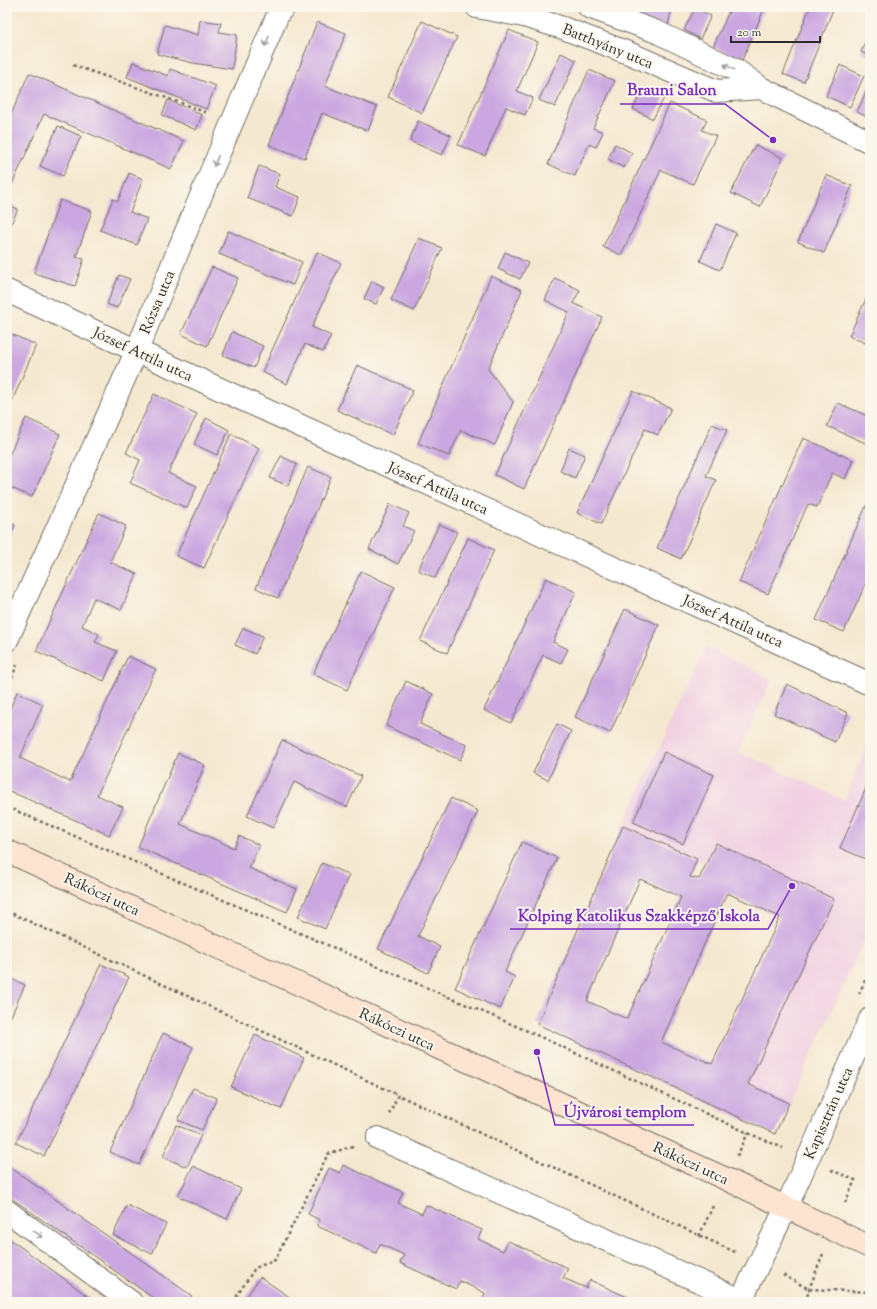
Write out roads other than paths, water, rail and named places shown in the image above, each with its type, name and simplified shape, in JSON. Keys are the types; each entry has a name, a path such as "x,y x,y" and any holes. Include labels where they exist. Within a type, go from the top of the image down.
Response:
{"street":[{"name":"Rózsa utca","path":"7,640 137,350 279,12 284,7"},
{"name":"Batthyány utca","path":"477,7 524,16 563,28 631,54 716,91 761,88"},
{"name":"Batthyány utca","path":"588,7 657,32 736,70 761,88 870,142"},
{"name":"József Attila utca","path":"7,291 870,684"},
{"name":"Rákóczi utca","path":"7,850 726,1179 870,1247"},
{"name":"Kapisztrán utca","path":"786,1208 870,1019"},
{"path":"378,1138 743,1301 786,1208"},
{"path":"7,1211 131,1302"}],"place":[{"name":"Brauni Salon","path":"773,140"},
{"name":"Kolping Katolikus Szakképző Iskola","path":"792,886"},
{"name":"Újvárosi templom","path":"537,1052"}]}
